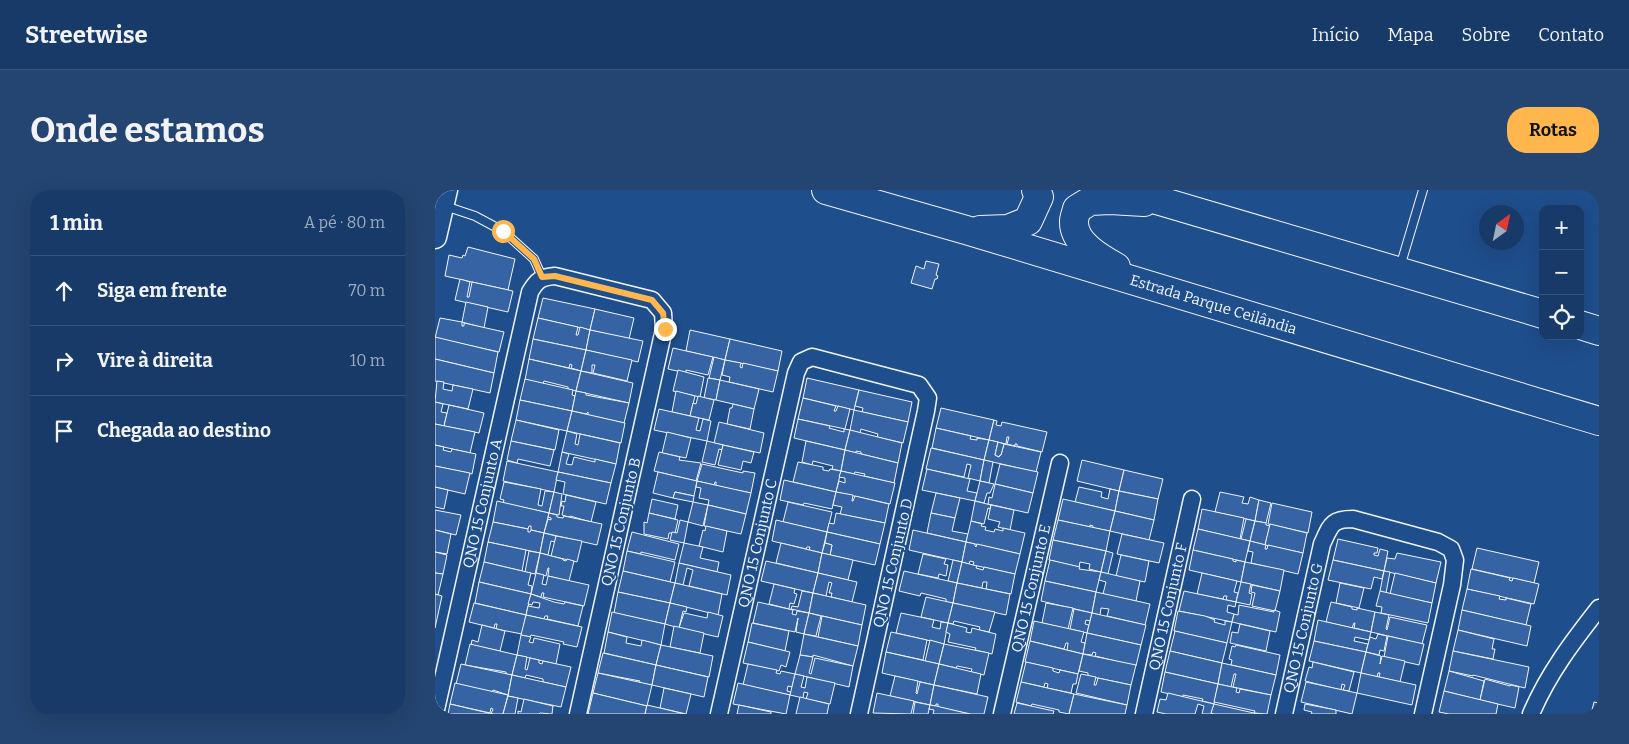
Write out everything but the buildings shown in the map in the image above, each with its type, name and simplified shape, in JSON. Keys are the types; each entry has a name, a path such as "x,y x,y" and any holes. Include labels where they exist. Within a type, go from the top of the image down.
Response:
{"highway":[{"name":"Estrada Parque Ceilândia","path":"826,190 966,230 1599,421"},
{"path":"966,230 1007,229 1028,221 1039,197 1036,190"},
{"path":"1123,190 1539,313"},
{"path":"1154,287 1099,258 1080,241 1074,222 1077,209 1090,201 1110,200 1173,205"},
{"path":"1584,326 1599,331"}],"main road":[{"path":"435,237 444,198"}],"street":[{"name":"QNO 15 Conjunto B","path":"542,277 555,276 652,300 663,313 665,329 578,714"},
{"name":"QNO 15 Conjunto A","path":"435,714 530,292 536,282 542,277"},
{"name":"QNO 15 Conjunto C","path":"719,714 796,373 801,362 812,356 919,385 928,398 926,411"},
{"name":"QNO 15 Conjunto D","path":"859,714 926,411"},
{"name":"QNO 15 Conjunto E","path":"1002,714 1060,463"},
{"name":"QNO 15 Conjunto F","path":"1144,714 1192,500"},
{"name":"QNO 15 Conjunto G","path":"1284,714 1322,544 1331,526 1340,519 1353,519 1438,542 1451,549 1455,560 1452,585 1423,714"},
{"path":"1531,714 1539,694 1568,648 1599,608"}],"lane":[{"path":"1399,272 1423,190"},
{"path":"444,198 503,231 534,259 542,277"}],"route":[{"path":"503,231 534,259 542,277 555,276 652,300 663,313 665,329"}]}
